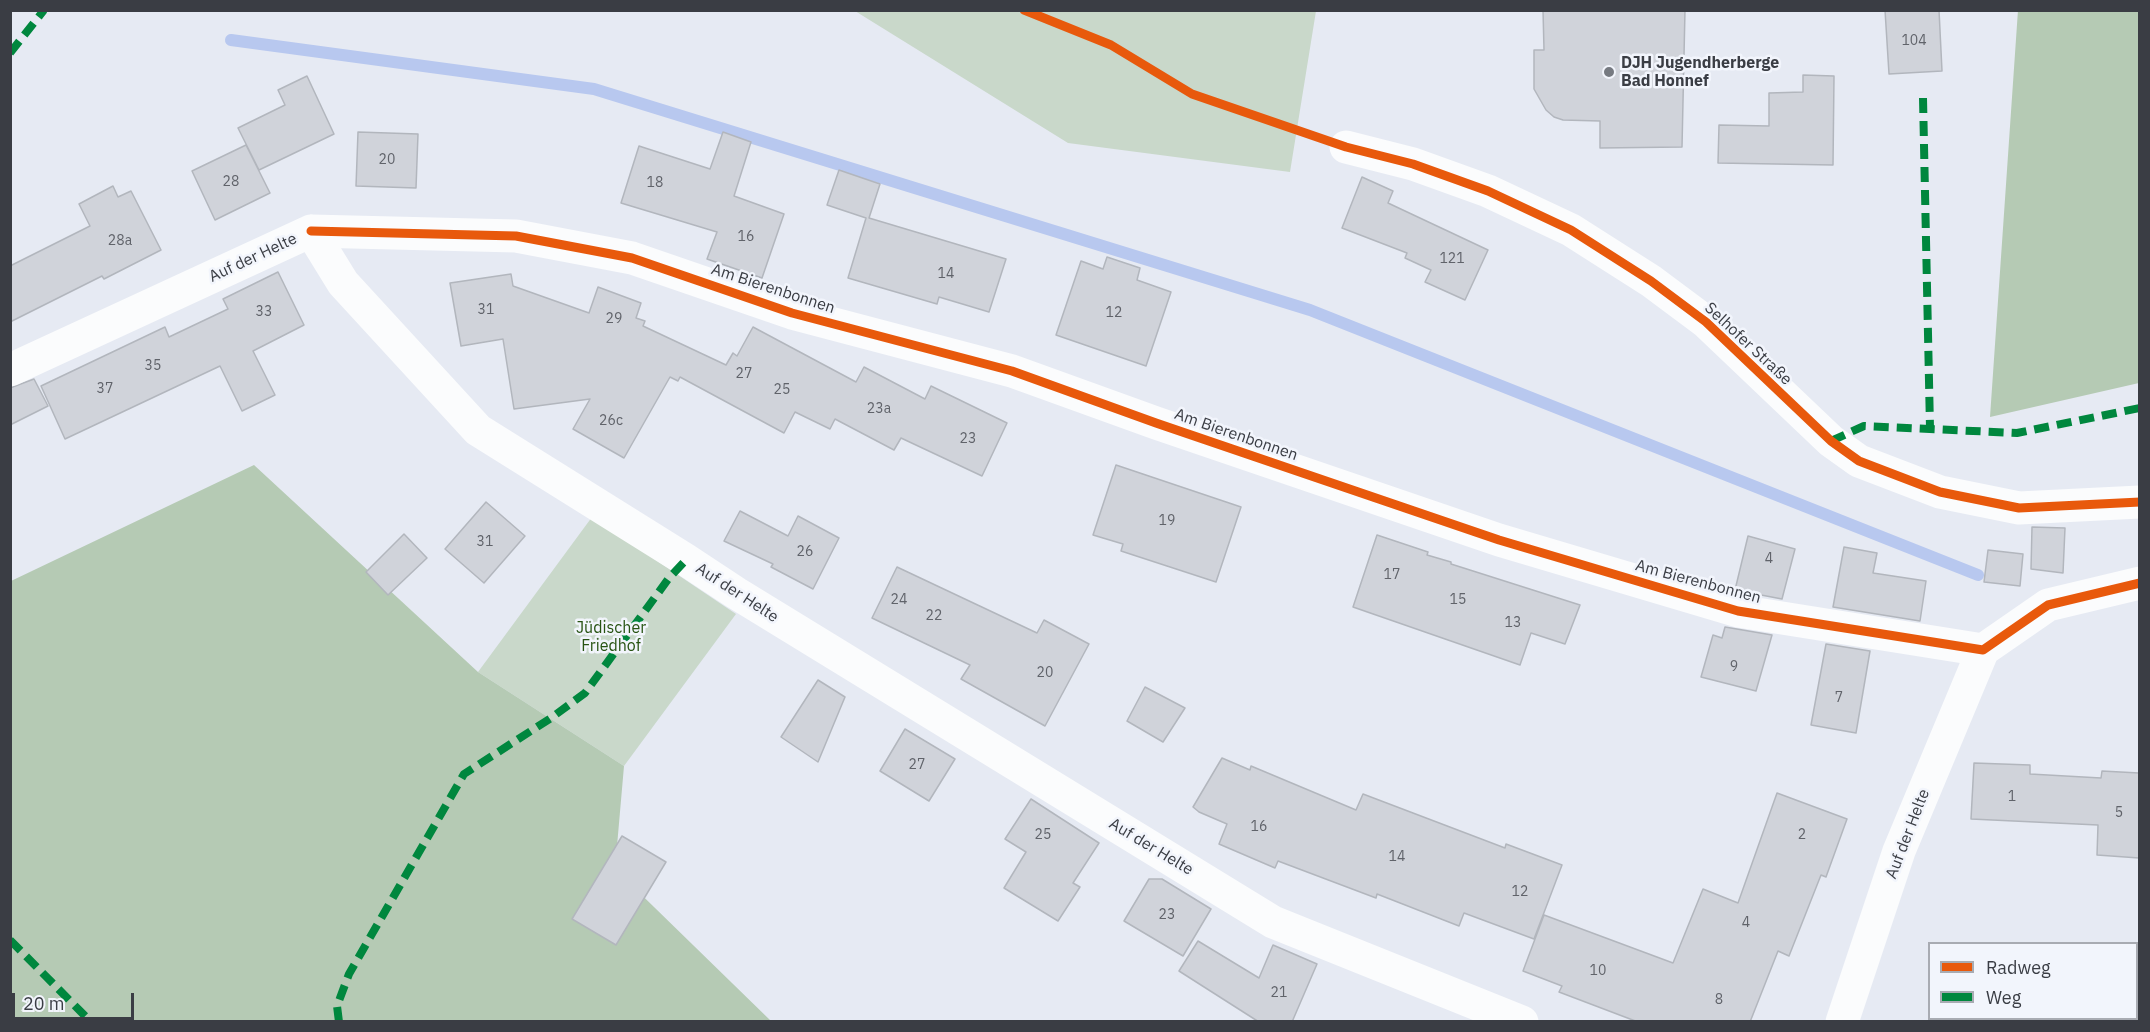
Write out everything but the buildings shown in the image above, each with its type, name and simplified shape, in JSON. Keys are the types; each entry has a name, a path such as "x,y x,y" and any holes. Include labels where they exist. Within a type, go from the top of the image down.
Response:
{"street":[{"name":"Selhofer Straße","path":"1346,147 1413,164 1488,191 1571,230 1651,280 1706,322 1831,441 1859,461 1940,492 2019,508 2139,502"},
{"name":"Auf der Helte","path":"10,370 310,231 343,283 478,429 736,593 1273,922 1522,1022"},
{"name":"Am Bierenbonnen","path":"310,231 516,236 632,258 792,313 1012,371 1167,427 1499,540 1726,608 1983,650"},
{"path":"1983,650 2048,605 2139,583"},
{"name":"Auf der Helte","path":"1842,1022 1899,851 1983,650"}],"green space":[{"path":"2018,10 2139,11 2139,383 1990,417"},
{"path":"855,11 1316,11 1290,172 1068,143"},
{"path":"254,465 478,672 624,766 615,869 771,1021 11,1022 11,581"},
{"name":"Jüdischer Friedhof","path":"592,517 736,614 624,766 478,672"}],"waterway":[{"path":"231,40 594,89 1310,310 1978,575"}],"marked path":[{"path":"10,53 44,10"},
{"path":"1923,98 1930,428"},
{"path":"1831,441 1864,426 2017,433 2140,408"},
{"path":"339,1022 337,1006 349,974 464,774 551,718 585,693 669,578 686,560"},
{"path":"10,940 91,1022"}],"cycle path":[{"path":"1024,10 1111,45 1192,94 1346,147 1413,164 1488,191 1571,230 1651,281 1706,322 1831,441 1859,461 1940,492 2019,508 2140,502"},
{"path":"311,231 516,236 632,258 792,313 1012,371 1156,423 1499,540 1738,611 1983,650 2048,605 2140,583"}],"place":[{"name":"DJH Jugendherberge Bad Honnef","path":"1609,72"}]}
